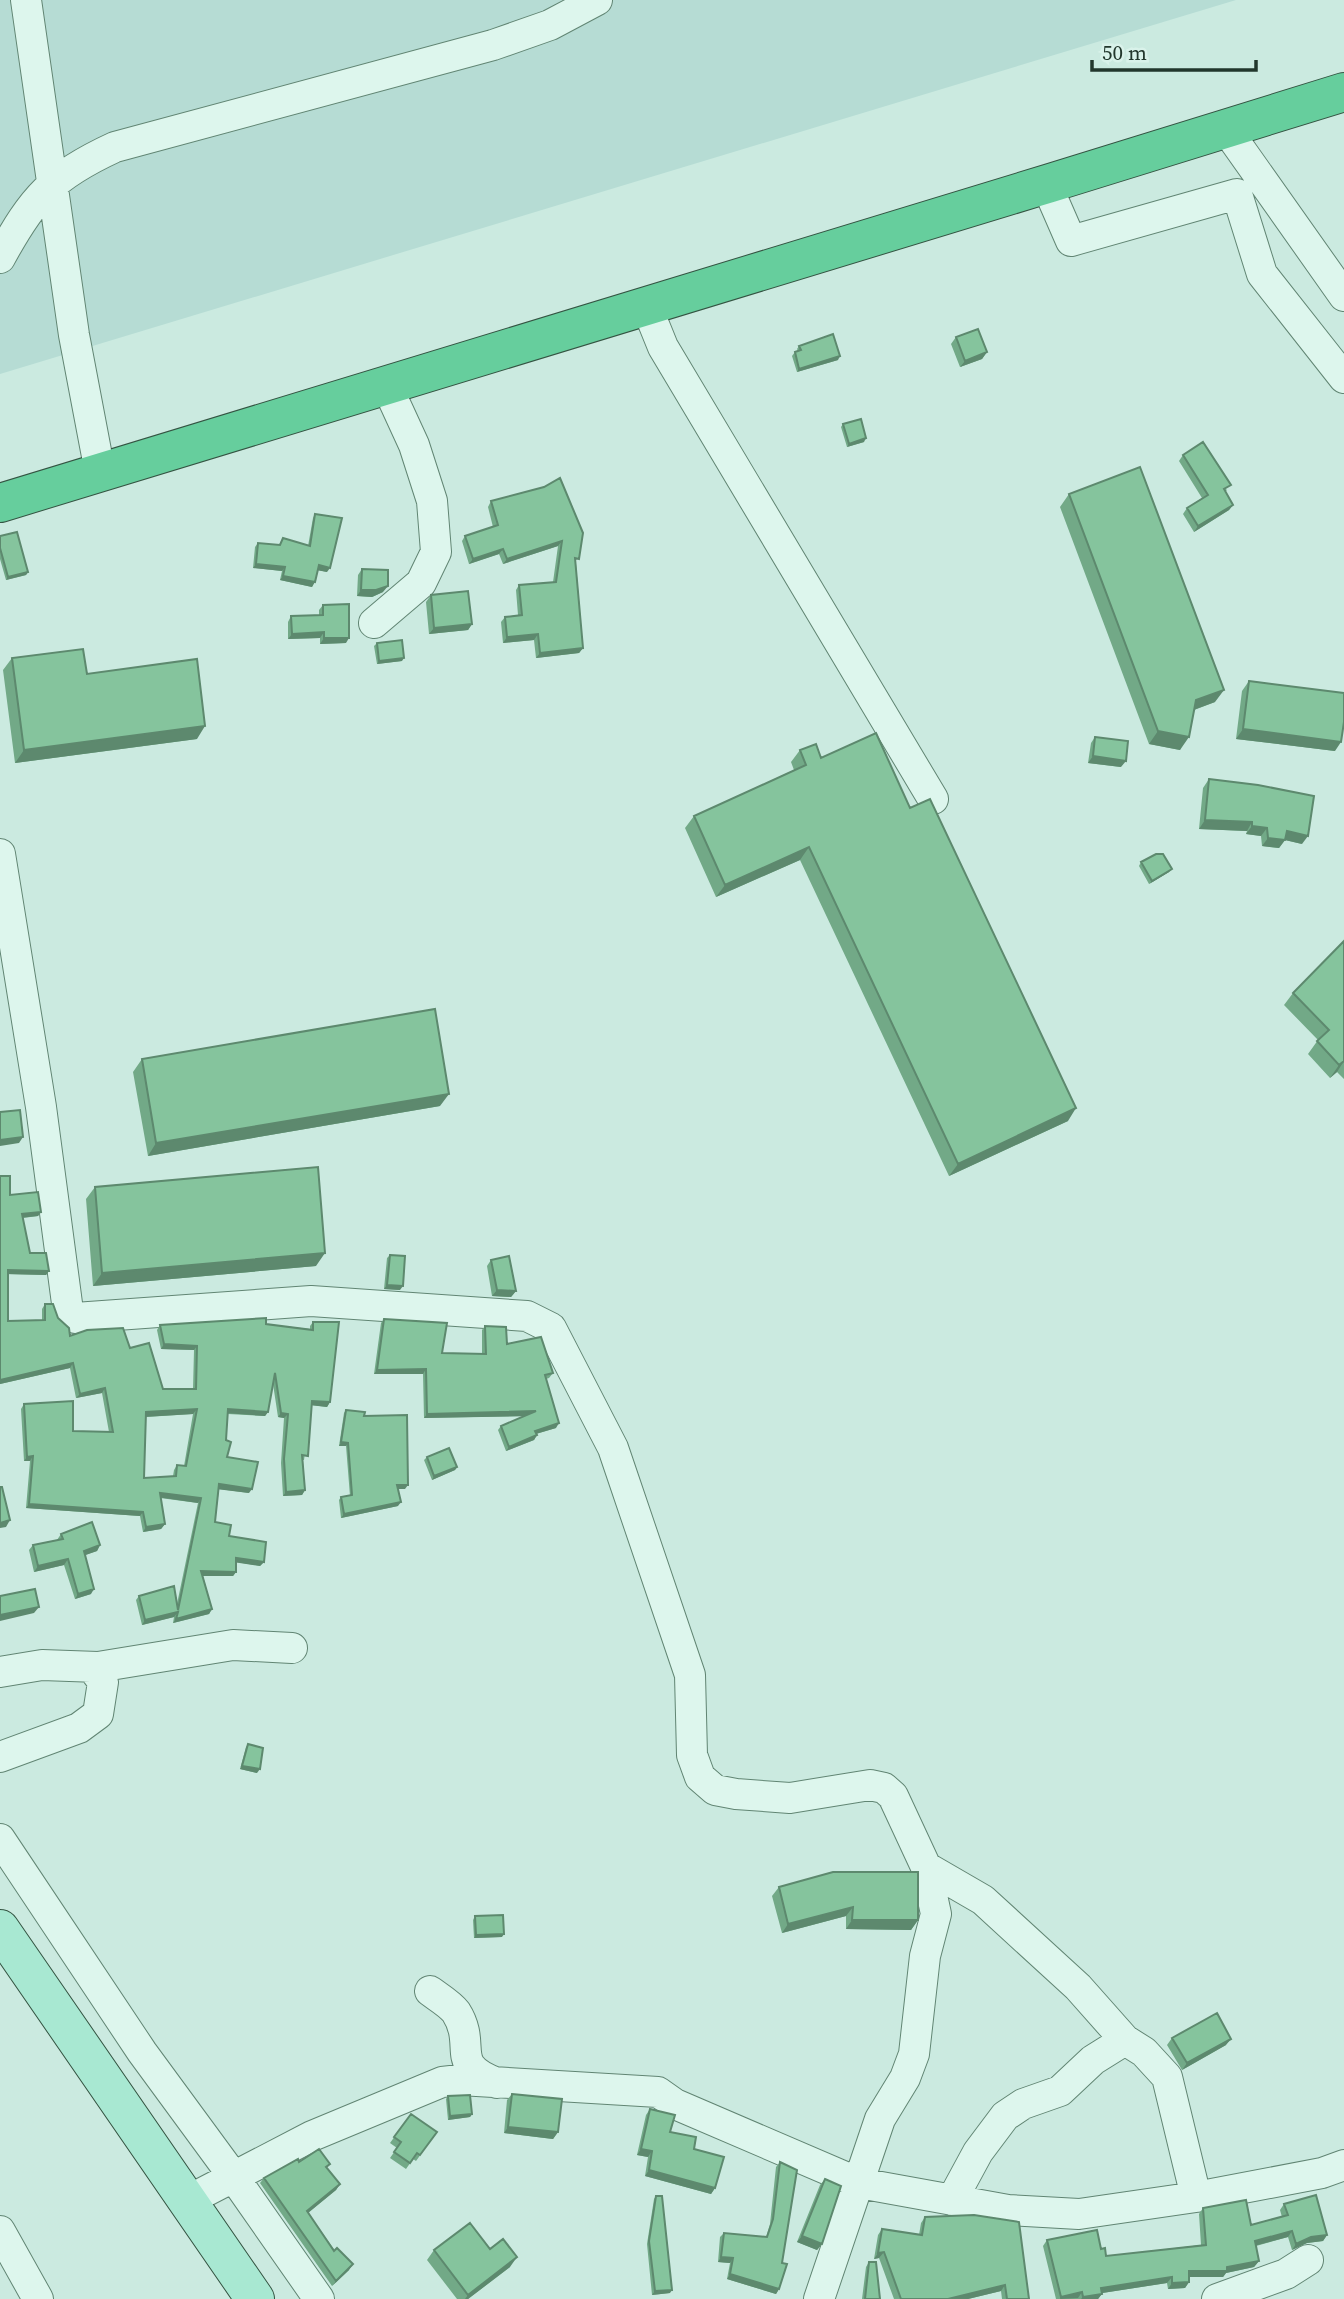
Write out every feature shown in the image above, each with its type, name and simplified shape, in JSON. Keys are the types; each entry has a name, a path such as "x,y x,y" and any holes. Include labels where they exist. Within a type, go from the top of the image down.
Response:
{"highway":[{"path":"0,503 646,305 1047,186 1344,92"}],"main road":[{"path":"0,1929 255,2299"}],"street":[{"path":"26,0 74,335 100,472"},
{"path":"0,258 32,204 51,184 76,165 115,147 493,45 550,25 597,0"},
{"path":"1226,129 1344,296"},
{"path":"1047,186 1071,241 1237,194 1262,274 1344,378"},
{"path":"646,305 663,347 933,799"},
{"path":"374,623 421,583 436,552 432,501 414,445 386,384"},
{"path":"0,854 41,1107 68,1311 75,1318 86,1320 311,1301 527,1316 551,1328 613,1448 690,1675 692,1755 700,1777 716,1790 763,1796 790,1798 870,1785 884,1788 893,1796 926,1867 936,1914 925,1956 914,2054 905,2078 880,2119 819,2299"},
{"path":"0,1672 43,1665 92,1667 233,1645 292,1648"},
{"path":"0,1758 79,1728 99,1714 103,1682 92,1667"},
{"path":"0,1839 142,2052 319,2299"},
{"path":"926,1867 983,1900 1078,1987 1125,2040 1144,2052 1167,2077 1196,2197"},
{"path":"430,1991 455,2011 465,2035 466,2061 477,2075 498,2083"},
{"path":"952,2200 978,2152 1005,2116 1023,2104 1060,2091 1093,2060 1125,2040"},
{"path":"187,2201 312,2136 442,2082 658,2092 675,2104 859,2183 1008,2210 1079,2214 1196,2197 1322,2173 1344,2165"},
{"path":"0,2231 21,2288"},
{"path":"1217,2299 1286,2274 1308,2260"}],"shaded area":[{"path":"0,0 1236,0 0,374"}],"building":[{"path":"978,329 987,352 965,361 956,337"},
{"path":"833,334 840,356 799,369 795,352 801,350 799,346"},
{"path":"861,419 866,438 849,444 843,424"},
{"path":"1203,442 1231,485 1224,489 1233,505 1198,526 1187,508 1208,495 1183,455"},
{"path":"1140,467 1224,690 1196,700 1189,737 1158,731 1069,494"},
{"path":"560,478 583,533 579,559 575,558 583,648 540,653 538,634 507,637 505,617 522,615 519,585 556,582 562,541 507,559 503,549 473,559 465,536 498,525 491,501 544,487"},
{"path":"315,514 342,518 330,568 319,565 315,582 283,576 285,567 256,564 258,543 280,545 283,538 310,546"},
{"path":"17,532 28,572 8,577 0,548 0,536"},
{"path":"362,569 388,570 388,586 376,590 361,590"},
{"path":"468,591 472,624 434,628 431,595"},
{"path":"349,604 349,638 324,638 324,632 292,634 291,616 323,615 323,605"},
{"path":"402,640 404,658 379,661 377,643"},
{"path":"83,649 87,674 197,659 205,726 24,750 12,658"},
{"path":"1249,681 1344,693 1341,742 1243,729"},
{"path":"876,733 910,808 930,799 1076,1108 958,1164 809,847 725,885 694,816 806,765 800,750 816,744 821,758"},
{"path":"1095,737 1128,741 1126,761 1093,756"},
{"path":"1209,779 1314,796 1308,836 1287,831 1285,840 1268,838 1267,828 1252,826 1252,822 1205,820"},
{"path":"1156,854 1163,854 1172,869 1152,881 1141,862"},
{"path":"1344,941 1344,1061 1339,1065 1317,1041 1329,1030 1293,993"},
{"path":"435,1009 449,1094 156,1143 142,1059"},
{"path":"20,1110 23,1137 0,1140 0,1112"},
{"path":"318,1167 325,1253 102,1273 95,1187"},
{"path":"0,1176 10,1176 10,1195 38,1192 41,1212 22,1214 30,1253 46,1253 49,1271 8,1270 8,1321 45,1320 45,1304 53,1304 58,1318 69,1328 70,1336 87,1330 123,1328 130,1348 149,1343 163,1389 196,1389 197,1346 164,1344 160,1325 266,1318 266,1324 313,1330 313,1322 339,1322 330,1402 312,1401 308,1456 302,1455 305,1490 286,1492 284,1459 288,1414 281,1413 275,1373 268,1412 228,1409 226,1440 231,1442 227,1457 258,1462 252,1489 219,1484 215,1522 231,1525 229,1536 266,1542 264,1562 236,1558 236,1572 201,1571 212,1609 176,1619 178,1612 145,1620 139,1596 174,1586 178,1610 201,1498 160,1493 165,1524 146,1527 143,1512 29,1504 33,1456 27,1457 24,1404 73,1401 73,1431 113,1432 105,1388 80,1394 73,1363 0,1380","holes":["197,1409 186,1466 177,1465 176,1476 144,1478 146,1412"]},
{"path":"390,1255 405,1256 403,1286 387,1285"},
{"path":"509,1256 516,1291 497,1290 491,1260"},
{"path":"384,1319 447,1323 442,1353 486,1354 485,1326 506,1327 507,1344 541,1337 553,1373 545,1375 559,1423 535,1431 537,1435 509,1447 501,1426 536,1411 427,1414 426,1369 377,1370"},
{"path":"346,1410 365,1412 364,1416 407,1415 408,1485 397,1485 401,1502 344,1514 341,1497 352,1495 348,1443 341,1442"},
{"path":"449,1448 457,1467 434,1476 427,1457"},
{"path":"0,1487 10,1520 0,1523"},
{"path":"92,1522 100,1545 84,1551 94,1589 78,1594 68,1559 38,1566 33,1545 63,1539 61,1534"},
{"path":"35,1589 39,1607 0,1615 0,1596"},
{"path":"248,1744 263,1748 260,1769 242,1766"},
{"path":"833,1872 918,1872 918,1920 852,1920 853,1907 788,1924 779,1887"},
{"path":"503,1915 504,1934 476,1935 475,1916"},
{"path":"1217,2013 1231,2039 1187,2063 1172,2038"},
{"path":"512,2094 562,2099 558,2132 508,2127"},
{"path":"470,2095 472,2114 450,2116 448,2096"},
{"path":"650,2109 675,2115 670,2132 696,2137 694,2149 724,2157 715,2188 649,2170 652,2151 641,2149"},
{"path":"411,2114 437,2132 420,2155 417,2153 410,2163 394,2152 401,2142 394,2137"},
{"path":"319,2149 330,2164 326,2167 340,2184 307,2211 334,2251 337,2248 353,2264 336,2281 264,2178 298,2159 299,2162"},
{"path":"780,2162 797,2170 782,2263 787,2264 779,2289 730,2274 733,2258 721,2257 724,2233 767,2237 773,2219"},
{"path":"825,2179 841,2186 822,2244 802,2236"},
{"path":"1316,2195 1327,2235 1311,2237 1296,2244 1292,2231 1255,2241 1259,2261 1227,2267 1227,2271 1189,2271 1189,2282 1172,2283 1172,2277 1101,2288 1102,2294 1083,2297 1082,2292 1061,2297 1047,2240 1097,2230 1101,2249 1105,2248 1106,2256 1206,2245 1203,2208 1246,2200 1251,2225 1288,2215 1284,2204"},
{"path":"656,2196 662,2196 672,2290 655,2291 649,2241"},
{"path":"974,2215 1019,2222 1029,2299 1007,2299 1005,2285 948,2299 901,2299 884,2252 878,2253 882,2229 922,2235 925,2217"},
{"path":"470,2223 490,2249 503,2239 517,2257 468,2295 434,2250"},
{"path":"869,2262 876,2262 880,2299 865,2299"}]}
